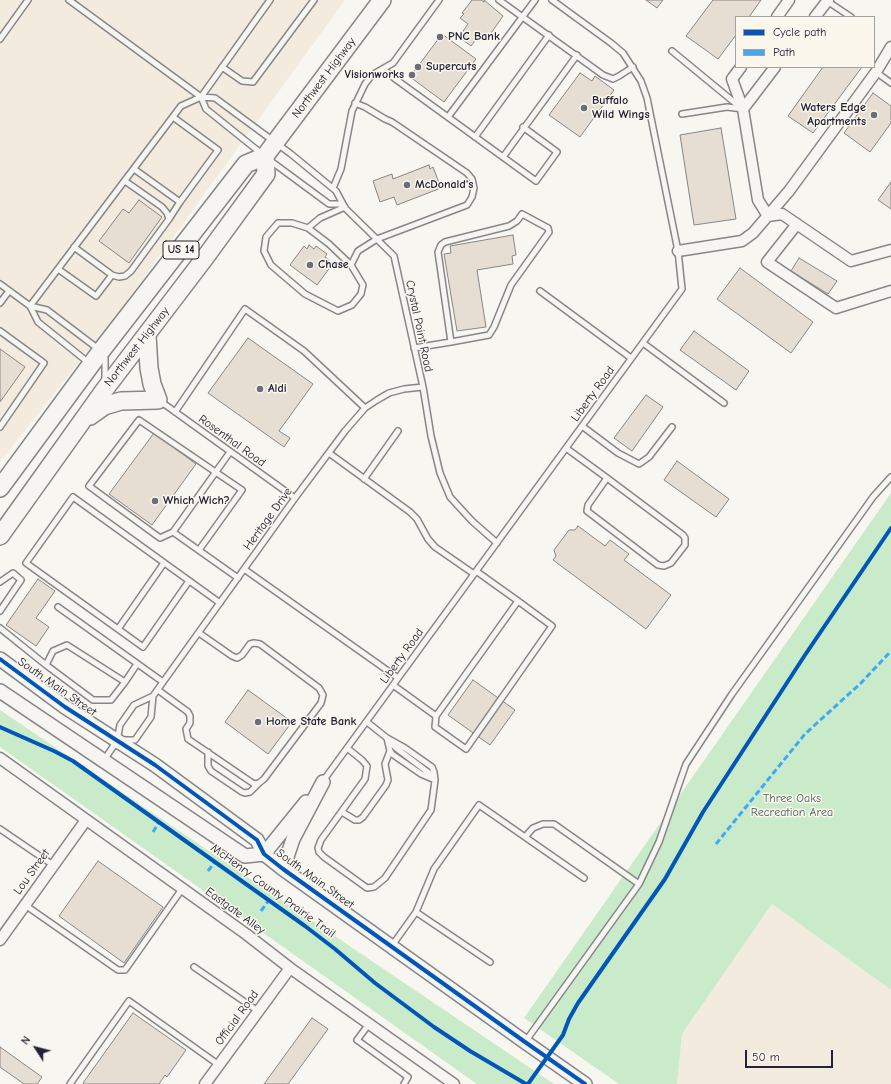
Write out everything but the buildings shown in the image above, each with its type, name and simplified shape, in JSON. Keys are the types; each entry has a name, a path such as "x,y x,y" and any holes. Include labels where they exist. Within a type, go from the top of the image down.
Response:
{"main road":[{"name":"Northwest Highway","path":"0,488 96,358 246,164 265,156 382,0"},
{"name":"Northwest Highway","path":"0,536 105,389 204,260 266,174 265,156"},
{"path":"80,424 104,406 120,401 158,400 152,384 149,368 147,335"}],"street":[{"path":"778,16 789,0"},
{"path":"816,16 827,0"},
{"path":"678,251 742,241 753,233 789,191 876,72 891,47"},
{"path":"740,68 732,79 743,109 758,200 768,216"},
{"path":"743,109 774,68"},
{"path":"768,216 782,214 851,261 891,250"},
{"path":"797,224 767,262 836,308 891,292"},
{"name":"South Main Street","path":"0,659 65,707 155,765 257,840 264,854 283,869 585,1084"},
{"name":"South Main Street","path":"0,691 245,856 264,854"},
{"name":"Eastgate Alley","path":"0,758 369,1024 443,1081 454,1084"},
{"path":"264,854 323,782"},
{"path":"283,869 293,839 323,782"},
{"name":"Lou Street","path":"0,940 86,820"},
{"name":"Official Road","path":"205,1084 290,968"}],"lane":[{"path":"0,38 28,0"},
{"path":"69,0 201,97"},
{"path":"201,97 270,0"},
{"path":"222,67 242,81 253,82 314,0"},
{"path":"332,188 341,169 352,111 365,84 372,75 393,63 439,0"},
{"path":"499,0 549,34 603,75 613,79 633,67"},
{"path":"448,117 535,0"},
{"name":"Liberty Road","path":"323,782 682,288 678,251 647,98 641,81 633,67 612,43 552,0"},
{"path":"827,0 850,16"},
{"path":"475,136 549,34"},
{"path":"672,51 743,109"},
{"path":"503,157 523,127 577,55"},
{"path":"383,69 536,181 557,152 523,127"},
{"path":"876,72 891,83"},
{"path":"30,306 181,106 201,97 215,98 275,142 336,191 344,207 320,218 308,228"},
{"name":"Crystal Point Road","path":"201,97 206,109 329,204 340,204 344,207 394,256 423,387 431,436 440,473 450,497 472,521 497,543"},
{"path":"351,265 358,251 377,239 467,206 472,197 474,188 472,179 467,173 392,122 355,103"},
{"path":"682,114 727,106 743,109"},
{"path":"74,247 112,275 118,277 125,276 131,271 218,150 173,117"},
{"path":"134,169 180,202"},
{"path":"125,181 162,207 167,213 169,219"},
{"path":"414,348 451,342 488,335 494,327 511,285 549,232 548,228 522,214 510,226 445,242 441,245 438,252 451,342"},
{"path":"278,222 292,223 308,228 330,244 351,265 363,284 361,294 352,305 338,311 304,294 271,265 264,251 266,237 278,222"},
{"path":"58,269 96,296 112,275"},
{"path":"0,284 30,306 47,310 96,358"},
{"path":"540,290 632,358"},
{"path":"0,303 9,291"},
{"path":"30,306 38,322 96,358 105,358 105,389"},
{"path":"175,412 245,309 304,351 365,408"},
{"path":"0,331 44,362 0,426"},
{"path":"643,343 724,403"},
{"name":"Heritage Drive","path":"104,760 117,741 120,725 134,705 153,696 158,690 295,498 345,431 365,408 389,393 404,389 423,387"},
{"name":"Rosenthal Road","path":"158,400 295,498"},
{"path":"199,550 242,490 216,472 139,420 89,486 160,538 173,532 216,472 230,452"},
{"path":"582,426 618,452 639,464 649,457 672,427"},
{"path":"364,479 398,431"},
{"path":"566,448 607,478 683,535 685,538 684,545 671,563 664,566 658,565 587,511 588,505 607,478"},
{"path":"329,453 410,512 417,519 428,539 436,547 518,601 552,626 466,749 434,727 436,716 518,601"},
{"path":"525,1042 639,884 659,842 686,764 732,694 774,635 873,497 891,477"},
{"path":"189,581 143,647 26,563 73,496 220,603"},
{"path":"173,532 238,578"},
{"path":"118,629 164,563"},
{"path":"244,569 398,678"},
{"path":"0,582 13,573 21,580 0,611"},
{"path":"58,607 163,682"},
{"path":"0,628 93,700 111,700 137,664"},
{"path":"199,632 237,658 242,655 250,644 260,644 319,688 323,695 321,703 264,779 250,792 242,792 211,771 208,766 208,752"},
{"path":"46,665 54,651 67,645 125,682"},
{"path":"393,685 436,716"},
{"path":"158,690 188,712 190,716 190,723 186,729 186,735 188,739 250,782 254,784 259,783"},
{"path":"117,741 135,740 151,717 153,696"},
{"path":"347,748 367,766 367,773 362,785 321,840 318,848 319,852 324,858 367,888 374,886 385,878 431,810 435,780 429,773 396,748 387,738 367,722"},
{"path":"387,738 392,754 415,771 435,780"},
{"path":"342,812 355,820 359,820 363,817 386,785 388,780 385,764 390,750"},
{"path":"391,947 416,912 434,869 480,805 584,878"},
{"path":"525,837 533,828 543,824 554,824 639,884"},
{"path":"0,829 53,865"},
{"path":"25,905 118,970 125,970 182,889"},
{"path":"416,912 490,962"},
{"path":"194,967 258,1011"},
{"path":"70,1084 129,1001 219,1066"},
{"path":"369,1024 357,1040 408,1077 404,1084"}],"shaded area":[{"path":"0,0 345,0 119,312 0,462"},
{"path":"772,904 891,990 891,1084 677,1084 682,1034"}],"green space":[{"name":"Three Oaks Recreation Area","path":"891,493 891,990 772,904 682,1034 677,1084 619,1084 524,1018"},
{"path":"0,710 554,1084 477,1084 0,747"}],"marked path":[{"path":"716,844 805,734 861,683 891,651"},
{"path":"153,832 159,822"},
{"path":"208,871 215,862"},
{"path":"261,911 269,900"}],"cycle path":[{"path":"528,1084 563,1035 569,1019 578,1003 665,879 703,812 805,655 891,528"},
{"path":"0,659 65,707 155,765 257,840 264,854 283,869 585,1084"},
{"name":"McHenry County Prairie Trail","path":"0,727 73,761 305,926 375,983 434,1027 470,1051 526,1084"}],"place":[{"name":"PNC Bank","path":"440,37"},
{"name":"Supercuts","path":"418,67"},
{"name":"Visionworks","path":"412,75"},
{"name":"Buffalo Wild Wings","path":"584,108"},
{"name":"Waters Edge Apartments","path":"874,115"},
{"name":"McDonald's","path":"407,185"},
{"name":"Chase","path":"310,265"},
{"name":"Aldi","path":"260,389"},
{"name":"Which Wich?","path":"155,501"},
{"name":"Home State Bank","path":"258,722"}]}
